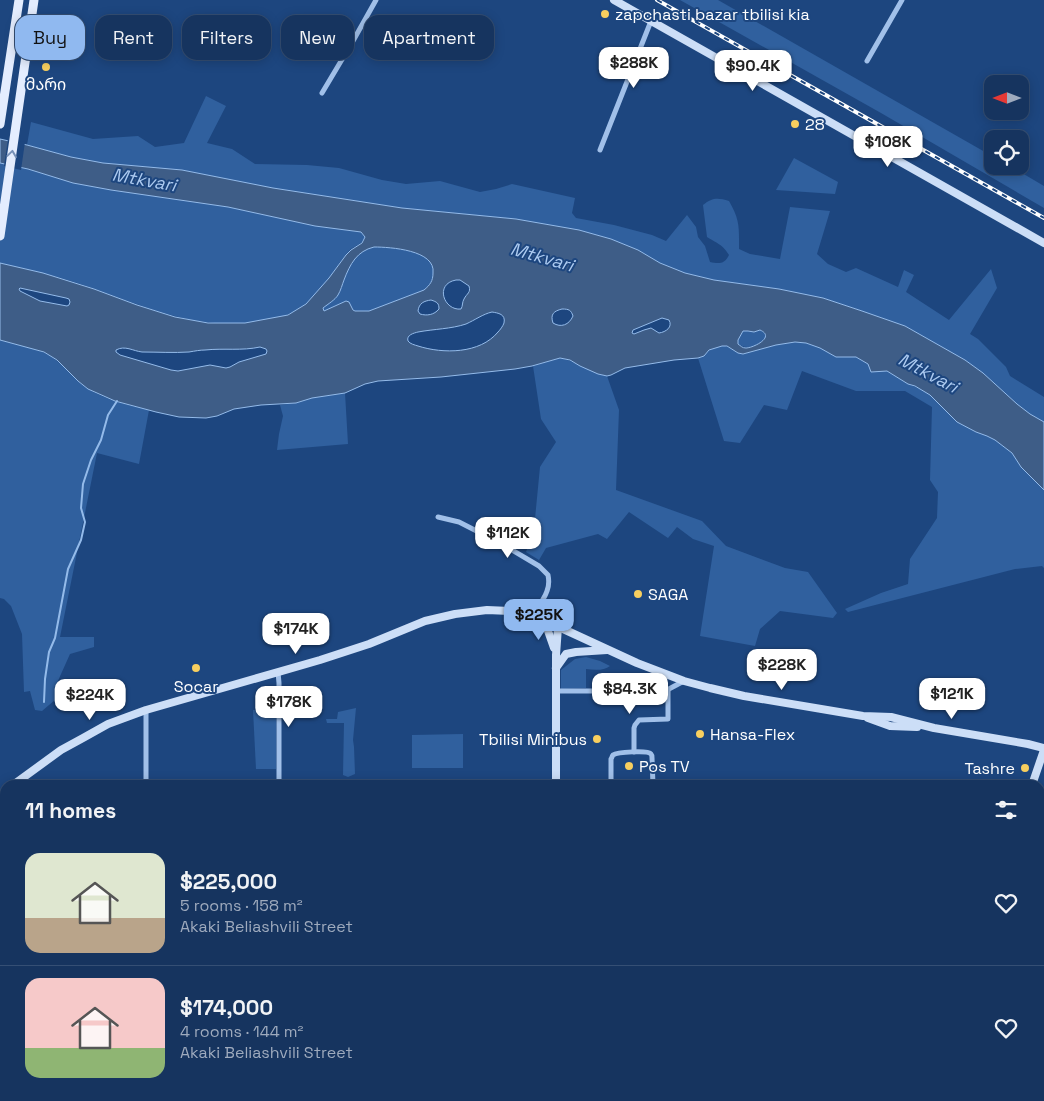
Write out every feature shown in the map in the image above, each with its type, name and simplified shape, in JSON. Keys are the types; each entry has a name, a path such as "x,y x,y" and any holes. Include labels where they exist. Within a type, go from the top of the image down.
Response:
{"main road":[{"path":"0,124 19,0"},
{"path":"0,236 34,0"},
{"path":"614,0 1044,243"},
{"path":"20,780 70,745 108,724 146,710 369,644 425,621 455,614 497,610 535,616 637,663 684,681 744,696 863,716 891,717 934,728 1028,744 1044,749 1034,780"},
{"path":"539,618 547,628 556,655"},
{"path":"556,780 556,655 558,627"},
{"path":"556,668 566,654 610,650"},
{"path":"863,716 890,726 934,728"}],"street":[{"path":"322,94 376,0"},
{"path":"867,61 902,0"},
{"path":"600,150 651,20"},
{"path":"438,517 459,522 539,566 548,575 547,592 538,610 539,618"},
{"path":"278,672 279,780"},
{"path":"556,691 668,690 684,681"},
{"path":"634,752 634,728 638,720 668,719 668,690"},
{"path":"146,710 146,780"},
{"path":"890,726 891,717"},
{"path":"611,780 612,756 634,752 649,752 651,754 653,780"}],"shaded area":[{"path":"680,0 718,0 984,151 984,173"},
{"path":"206,96 226,106 207,143 232,149 255,164 339,168 382,180 406,184 440,181 480,192 512,184 575,198 572,213 576,218 614,225 652,235 666,241 687,215 696,227 698,237 705,246 710,262 713,263 724,262 729,255 722,246 707,237 703,205 713,199 729,201 738,224 739,249 750,254 780,259 790,207 830,211 817,254 828,264 846,272 856,268 898,287 904,270 914,275 906,292 949,320 991,269 997,288 970,334 978,339 1006,367 1010,376 1044,397 1044,422 1017,404 983,373 965,360 905,326 823,298 779,289 714,280 685,273 611,239 579,230 516,219 402,208 273,188 182,170 103,163 71,157 27,145 31,122 93,139 138,136 155,147 184,143"},
{"path":"794,158 838,182 835,194 776,190"},
{"path":"0,163 28,169 73,183 228,207 315,226 361,232 365,237 361,243 347,253 310,300 297,310 277,318 245,323 225,324 187,319 150,309 72,281 0,263"},
{"path":"987,175 1025,175 1044,186 1044,208"},
{"path":"374,247 411,251 427,259 432,265 433,276 431,283 424,290 369,311 355,311 346,301 324,311 323,308 338,295 355,259 363,252"},
{"path":"760,330 765,333 765,337 759,344 747,347 741,346 737,342 743,331 754,332"},
{"path":"0,340 51,356 81,384 101,396 149,410 139,464 97,453 60,637 94,637 94,647 70,654 57,683 56,699 42,711 35,710 30,691 24,692 22,634 11,606 4,599 0,598"},
{"path":"795,342 806,343 820,348 836,357 856,357 887,371 908,384 923,390 938,401 957,422 995,440 1012,453 1021,467 1044,490 1044,568 1042,566 1015,569 848,612 845,609 881,593 908,584 910,559 937,518 938,492 930,480 932,407 905,391 856,391 802,371 787,410 764,405 740,443 724,441 698,358 720,346 728,347 743,354"},
{"path":"560,358 607,376 619,410 616,490 702,521 726,546 785,568 808,572 837,613 833,618 780,611 760,629 755,646 700,636 714,546 693,539 677,527 668,538 629,512 607,539 598,534 546,548 539,560 526,552 534,529 540,467 556,442 541,419 533,366"},
{"path":"345,393 348,444 277,450 283,416 280,405"},
{"path":"586,657 610,666 596,670 586,669 586,688 561,689 561,670 575,659"},
{"path":"276,708 276,769 256,769 253,710"},
{"path":"356,708 353,740 355,774 348,777 343,775 344,723 327,723 326,719 337,719 338,712"},
{"path":"463,734 463,768 412,768 412,735"}],"water":[{"name":"Mtkvari","path":"0,139 103,163 182,170 273,188 402,208 516,219 579,230 611,239 685,273 714,280 779,289 823,298 905,326 965,360 983,373 1017,404 1044,422 1044,490 1021,467 1012,453 995,440 957,422 930,395 887,371 871,372 868,364 856,357 836,357 806,343 795,342 776,345 743,354 727,346 722,346 709,350 704,356 698,358 625,368 607,376 598,374 570,360 560,358 515,369 441,377 378,381 365,384 345,393 312,398 296,403 234,409 206,418 179,417 115,401 88,389 57,360 44,352 0,340 0,263 43,273 175,317 208,323 245,323 288,315 306,304 346,255 362,243 365,237 361,232 315,226 228,207 73,183 28,169 0,163","holes":["374,247 411,251 427,259 432,265 432,281 424,290 369,311 355,311 349,302 346,301 324,311 323,308 338,295 346,274 355,259 363,252","456,280 460,280 469,286 469,292 463,300 461,309 450,306 446,302 443,291 449,282","20,288 66,298 70,302 67,306 40,301 20,291","426,301 436,302 439,305 439,309 435,313 420,314 418,311 419,306","562,309 568,310 573,316 564,325 556,325 553,323 552,317 553,313","492,312 501,314 504,318 504,324 499,331 481,345 450,351 428,349 411,344 408,341 409,336 414,333 460,326","662,318 669,320 670,323 668,329 659,333 651,328 632,333 633,330","760,330 766,336 762,342 745,348 738,344 743,331 754,332","260,347 267,351 266,354 226,368 210,365 178,371 120,355 116,352 116,350 123,348 142,352"]}],"pier":[{"path":"8,139 25,142 21,170 4,166"}],"waterway":[{"path":"44,702 49,652 55,638 68,569 81,540 85,522 81,508 83,484 91,460 101,440 108,415 117,401"}],"railway":[{"path":"657,0 1044,218"}],"place":[{"name":"zapchasti bazar tbilisi kia","path":"605,14"},
{"name":"მარი","path":"46,67"},
{"name":"28","path":"795,124"},
{"name":"SAGA","path":"638,594"},
{"name":"Socar","path":"196,668"},
{"name":"Hansa-Flex","path":"700,734"},
{"name":"Tbilisi Minibus","path":"597,739"},
{"name":"Pos TV","path":"629,766"},
{"name":"Tashre","path":"1025,768"}]}
